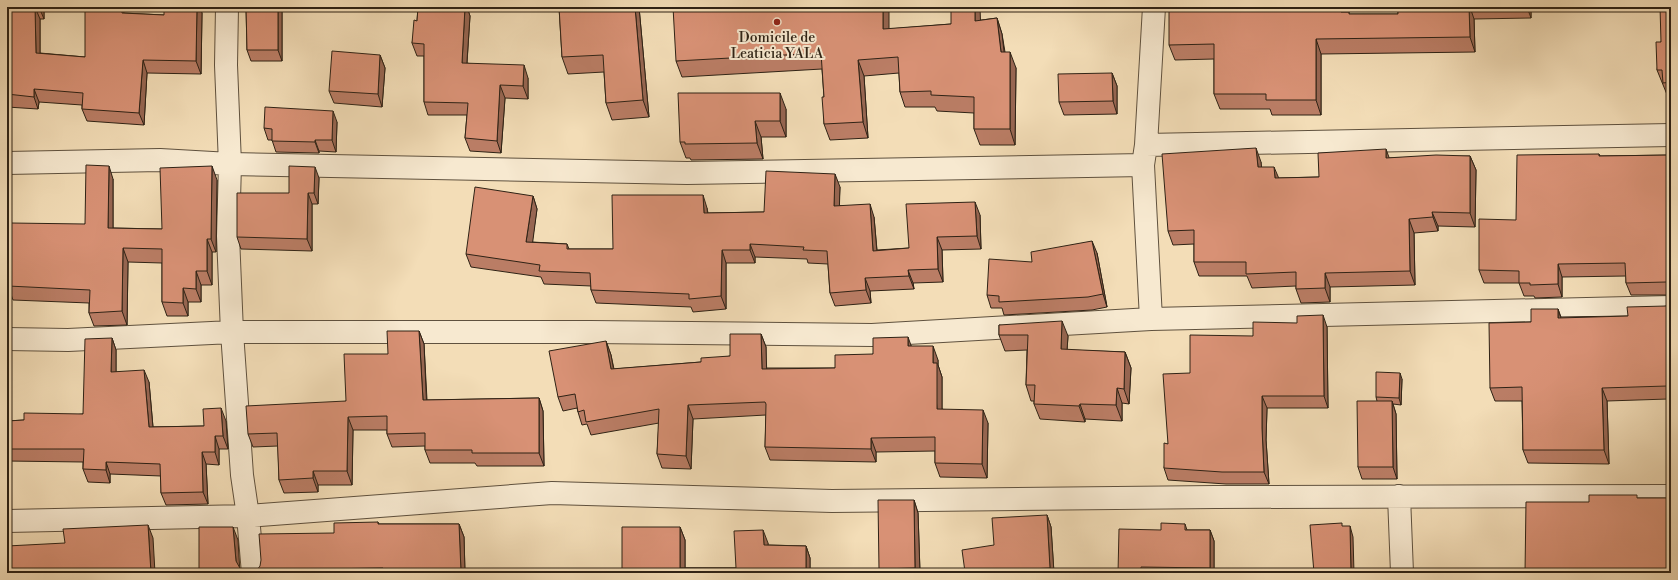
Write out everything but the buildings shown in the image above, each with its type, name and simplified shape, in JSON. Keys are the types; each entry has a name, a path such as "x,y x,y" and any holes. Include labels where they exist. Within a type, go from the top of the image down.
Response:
{"street":[{"path":"228,7 226,65 230,164 228,236 232,332 242,475 248,516 253,573"},
{"path":"1151,319 1144,155 1154,7"},
{"path":"7,163 160,160 230,164 687,173 1671,135"},
{"path":"7,339 68,340 232,332 598,332 872,335 1151,319 1671,307"},
{"path":"7,521 248,516 552,493 832,501 1399,496 1671,496"},
{"path":"1399,496 1402,573"}],"place":[{"name":"Domicile de Leaticia YALA","path":"777,22"}]}
